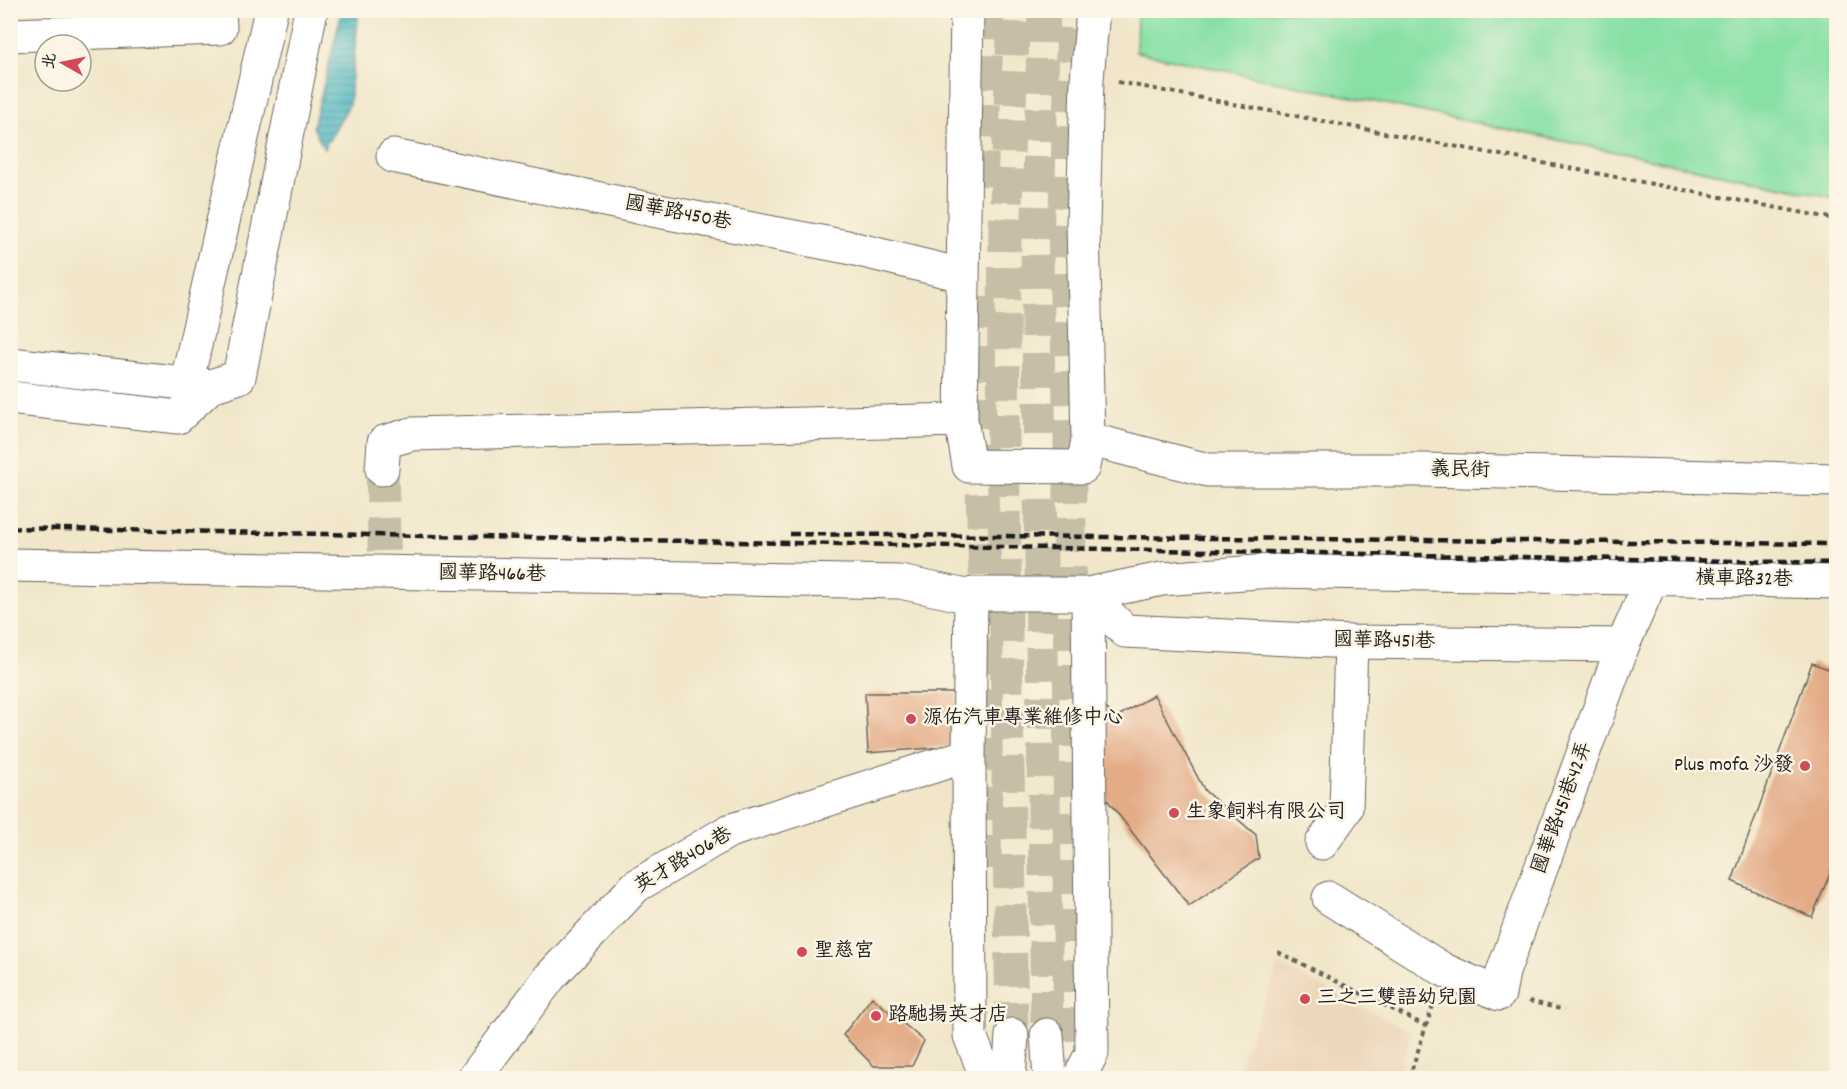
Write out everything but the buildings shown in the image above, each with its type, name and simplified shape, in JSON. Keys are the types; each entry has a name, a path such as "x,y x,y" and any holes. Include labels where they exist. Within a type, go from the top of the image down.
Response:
{"main road":[{"path":"10,35 220,28 219,10"},
{"path":"10,364 198,385 239,377 310,10"},
{"path":"968,10 961,420 969,466 1083,467 1088,440 1083,224 1087,79 1093,10"},
{"path":"10,398 178,417 198,385 268,26 302,51"},
{"name":"國華路450巷","path":"393,156 641,208 847,247 962,275"},
{"path":"382,469 384,442 412,434 961,420"},
{"name":"義民街","path":"1088,440 1208,470 1424,470 1836,480"},
{"name":"國華路466巷","path":"10,565 900,582 971,597 973,594 1088,594"},
{"name":"橫車路32巷","path":"1088,594 1162,579 1270,571 1836,582"},
{"path":"1623,645 1652,578"},
{"path":"1079,1078 1092,1053 1088,594"},
{"name":"國華路451巷","path":"1088,594 1125,631 1351,642 1623,645"},
{"path":"971,597 970,1036 987,1078"},
{"path":"1322,843 1346,809 1351,642"},
{"name":"國華路451巷42弄","path":"1444,970 1499,994 1503,972 1623,645"},
{"name":"英才路406巷","path":"474,1078 550,977 636,886 729,831 969,755"},
{"path":"1329,898 1444,970"},
{"path":"995,1078 998,1035 1009,1078"},
{"path":"1050,1078 1058,1038 1063,1078"}],"path":[{"path":"1087,79 1112,81 1836,219"},
{"path":"1278,952 1426,1026"},
{"path":"1409,1078 1444,970"}],"shaded area":[{"name":"三之三雙語幼兒園","path":"1279,965 1412,1032 1396,1078 1234,1078"}],"green space":[{"path":"1137,11 1836,11 1836,198 1136,52"}],"water":[{"path":"342,11 359,11 349,105 324,149 313,127"}],"tunnel":[{"path":"981,186 988,10"},
{"path":"1012,1035 1003,433 1005,227 1014,10"},
{"path":"1044,10 1037,247 1047,1035"},
{"path":"1069,1041 1070,436 1064,228 1074,10"},
{"path":"979,297 980,441 987,623 985,875"},
{"path":"382,469 385,573"}],"railway":[{"path":"10,528 1836,563"},
{"path":"790,534 1836,544"}],"place":[{"name":"源佑汽車專業維修中心","path":"911,719"},
{"name":"Plus mofa 沙發","path":"1805,766"},
{"name":"生象飼料有限公司","path":"1174,813"},
{"name":"聖慈宮","path":"802,952"},
{"name":"三之三雙語幼兒園","path":"1305,999"},
{"name":"路馳揚英才店","path":"876,1016"}]}
